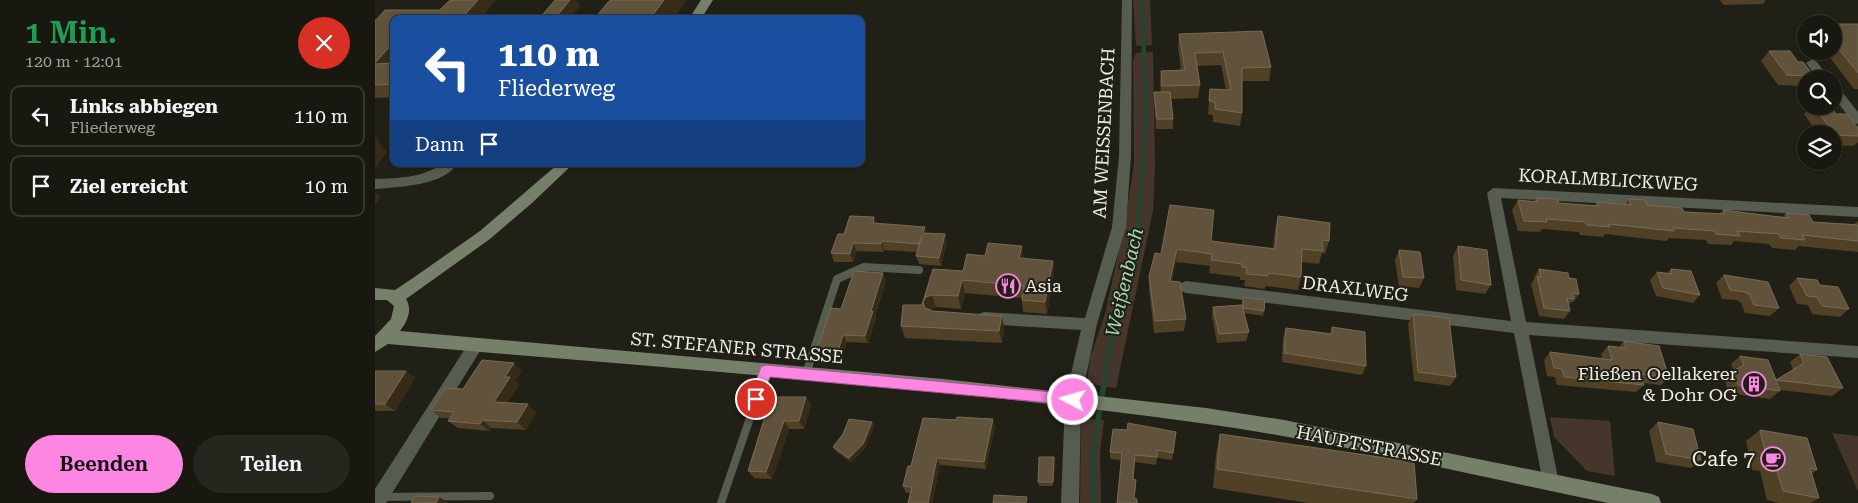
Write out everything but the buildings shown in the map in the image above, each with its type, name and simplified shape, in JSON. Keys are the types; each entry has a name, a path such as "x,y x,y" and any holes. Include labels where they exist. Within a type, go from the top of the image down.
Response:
{"main road":[{"path":"698,15 707,0"},
{"path":"397,297 435,272 545,184 563,167"},
{"path":"375,294 386,293 397,297 403,305 401,317 381,341"},
{"name":"ST. STEFANER STRASSE","path":"381,341 475,346 806,374 1079,400"},
{"name":"HAUPTSTRASSE","path":"1079,400 1283,428 1651,503"}],"street":[{"name":"AM WEISSENBACH","path":"1070,503 1079,400 1090,324 1119,227 1125,156 1128,49 1127,0"},
{"path":"1812,63 1818,70"},
{"path":"1842,100 1858,120"},
{"path":"375,184 418,182 430,178 446,167"},
{"name":"KORALMBLICKWEG","path":"1551,482 1493,193 1858,212"},
{"name":"DRAXLWEG","path":"1186,287 1520,328"},
{"path":"965,317 1090,324"},
{"path":"1520,328 1858,352"},
{"path":"378,500 475,346"}],"lane":[{"path":"806,374 837,279 864,267 919,270"},
{"path":"721,503 766,371"},
{"path":"378,500 490,496"}],"shaded area":[{"path":"1133,0 1150,0 1152,45 1136,46"},
{"path":"1153,52 1155,166 1153,211 1116,388 1087,384 1090,358 1105,314 1125,223 1134,164 1133,61 1136,53"},
{"path":"1550,417 1610,421 1615,476 1587,471 1554,437"},
{"path":"1081,418 1104,420 1100,453 1101,503 1080,503"},
{"path":"1832,433 1858,436 1858,491"}],"waterway":[{"name":"Weißenbach","path":"1139,220 1146,112 1142,0"},
{"name":"Weißenbach","path":"1094,503 1093,451 1110,345 1138,241 1139,219"}],"place":[{"name":"Asia","path":"1008,286"},
{"name":"Fließen Oellakerer & Dohr OG","path":"1754,384"},
{"name":"Cafe 7","path":"1773,459"}],"route":[{"path":"756,399 766,371 943,386 1073,400"}]}
